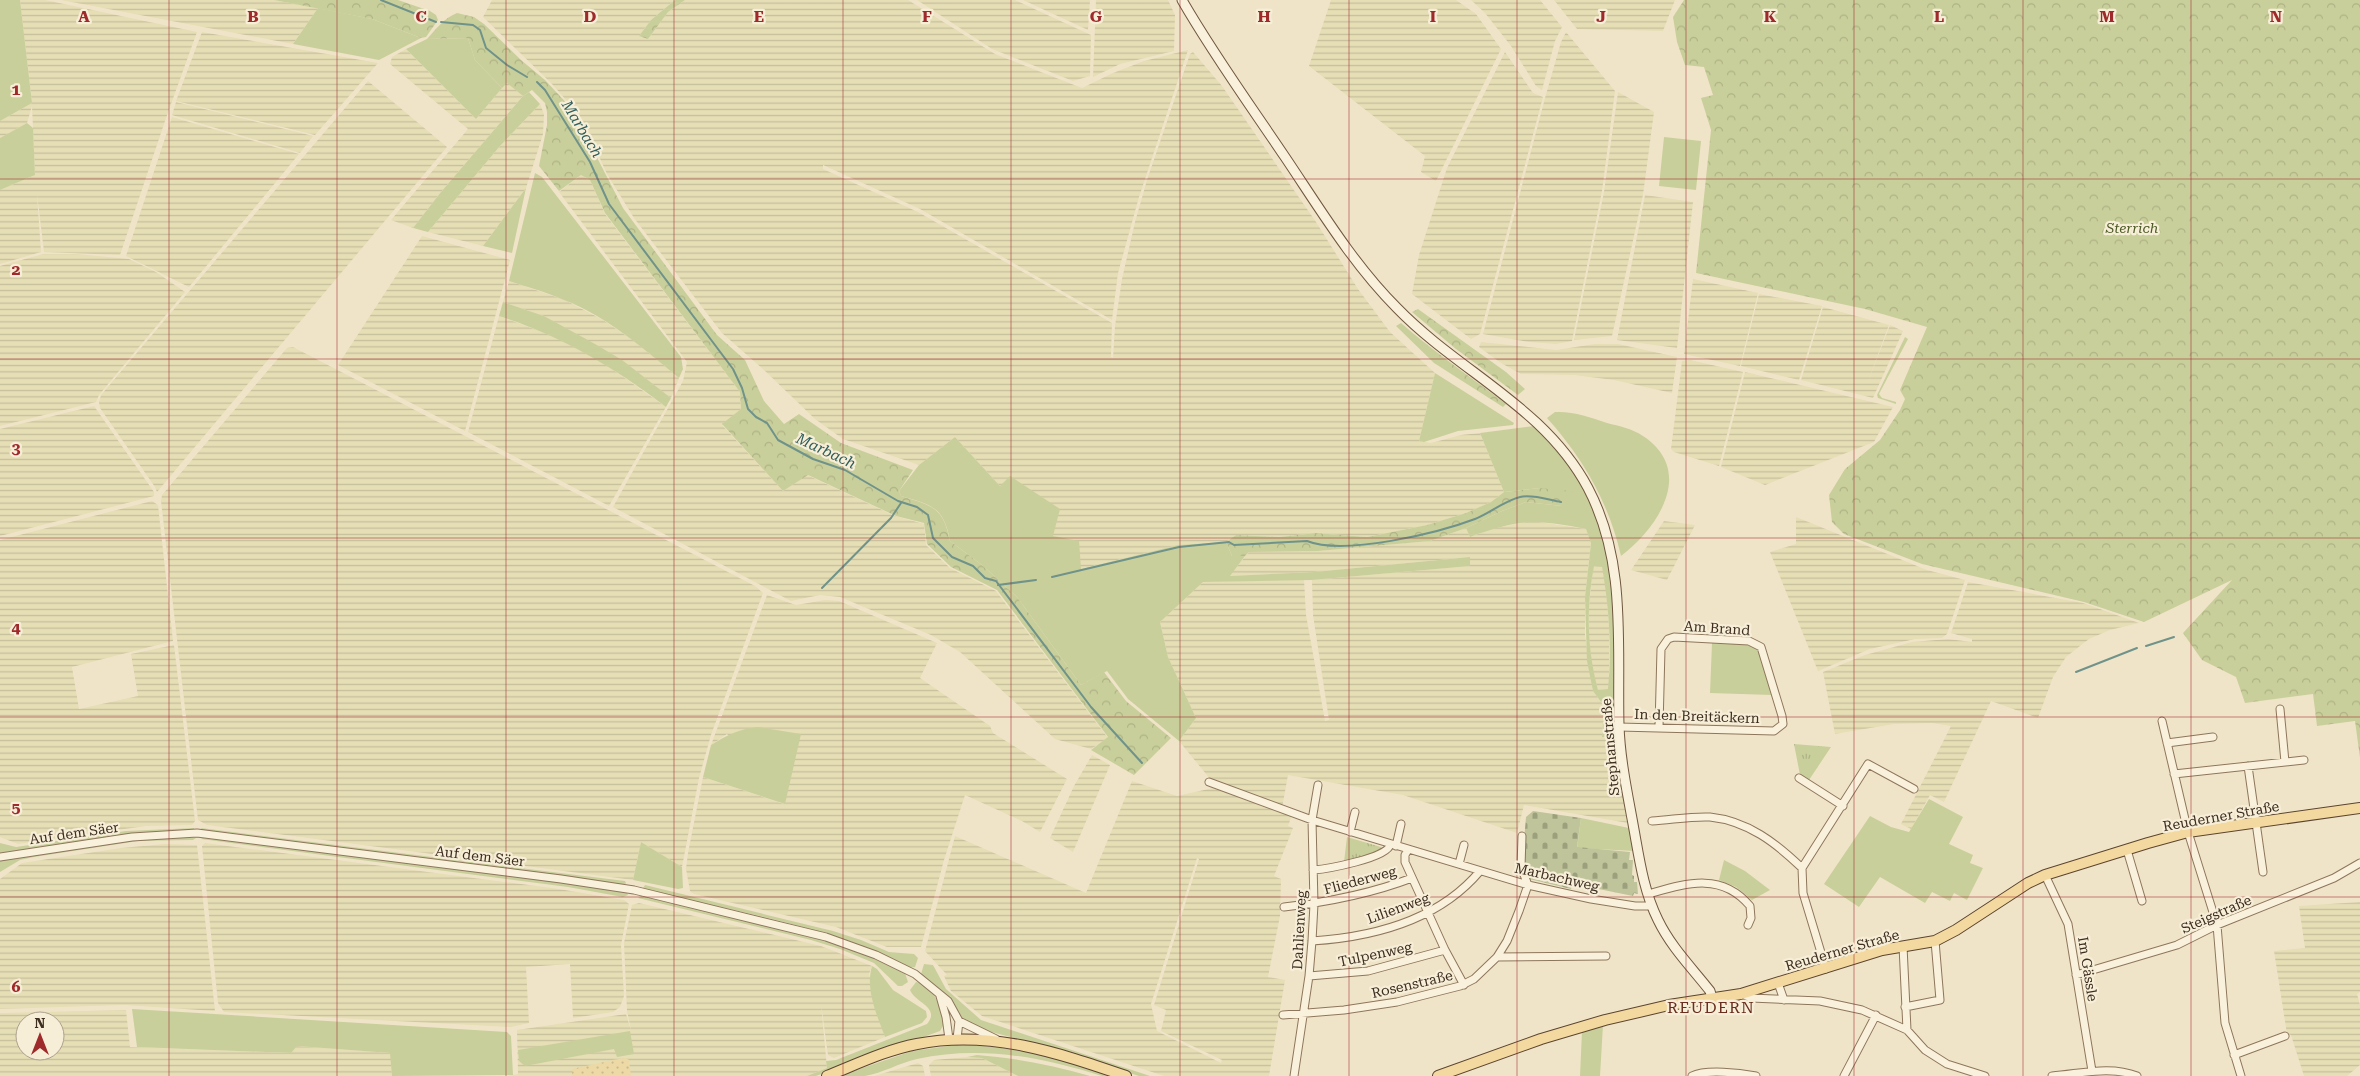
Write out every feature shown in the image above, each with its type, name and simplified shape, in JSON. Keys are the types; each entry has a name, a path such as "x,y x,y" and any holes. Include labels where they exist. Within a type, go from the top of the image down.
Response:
{"main road":[{"name":"Reuderner Straße","path":"1438,1076 1574,1028 1661,1007 1741,994 1882,950 1935,941 1956,930 2028,883 2045,876 2188,832 2360,808"},
{"path":"827,1076 901,1048 953,1039 1001,1041 1034,1048 1126,1076"}],"street":[{"name":"Stephanstraße","path":"1182,0 1210,46 1339,236 1379,289 1420,330 1524,410 1568,456 1586,486 1601,518 1611,550 1618,596 1619,726 1628,802 1648,894 1670,942 1710,991 1712,998"},
{"name":"Am Brand","path":"1659,727 1661,649 1668,639 1674,637 1749,641 1761,647 1782,716 1783,724 1774,731"},
{"path":"2280,709 2285,762"},
{"path":"2162,721 2188,832 2217,925 2225,1023 2241,1076"},
{"name":"In den Breitäckern","path":"1619,726 1774,731"},
{"path":"2167,743 2213,737"},
{"path":"2174,774 2304,760"},
{"path":"1826,969 1803,893 1802,868 1844,806 1868,764 1914,789"},
{"path":"2248,766 2263,872"},
{"path":"1798,778 1844,806"},
{"name":"Marbachweg","path":"1209,782 1312,820 1393,846 1528,885 1635,906 1652,906"},
{"name":"Dahlienweg","path":"1294,1076 1309,976 1312,941 1314,870 1312,820 1318,785"},
{"path":"1350,832 1355,812"},
{"path":"1652,820 1710,817 1732,822 1760,833 1802,868"},
{"path":"1314,870 1363,860 1386,852 1393,846 1401,824"},
{"name":"Auf dem Säer","path":"0,857 132,838 197,833 634,890 769,922 854,945 914,974 948,1001 959,1021"},
{"path":"1522,836 1521,867 1528,885"},
{"path":"1459,864 1464,845"},
{"path":"1408,850 1404,859 1445,950 1464,985"},
{"path":"2127,850 2142,901"},
{"name":"Steigstraße","path":"2076,975 2177,946 2217,925 2334,878 2360,863"},
{"name":"Lilienweg","path":"1312,941 1360,935 1428,914 1462,890 1480,870"},
{"name":"Im Gässle","path":"2045,876 2068,924 2092,1071"},
{"name":"Fliederweg","path":"1284,907 1333,902 1381,890 1412,878"},
{"path":"1648,894 1693,882 1717,885 1739,896 1750,906 1751,918 1748,925"},
{"name":"Rosenstraße","path":"1283,1015 1344,1010 1397,1002 1464,985 1483,972 1497,957 1507,941 1528,885"},
{"path":"1906,1007 1940,1000 1935,941"},
{"path":"1903,946 1907,1030"},
{"name":"Tulpenweg","path":"1309,976 1368,971 1445,950"},
{"path":"1497,957 1606,956"},
{"path":"1778,983 1784,1000"},
{"path":"938,993 953,1039"},
{"path":"1741,994 1751,998 1836,1003 1876,1015 1907,1030 1925,1050 1935,1057 1970,1073 1985,1076"},
{"path":"1844,1076 1876,1015"},
{"path":"953,1039 959,1021 1001,1041"},
{"path":"2234,1055 2285,1036"},
{"path":"2052,1076 2092,1071 2125,1071 2137,1076"},
{"path":"1692,1076 1711,1073 1756,1076"}],"shaded area":[{"path":"20,0 45,0 197,32 120,255 44,252 37,194 41,252 0,264 0,190 35,175 32,106 27,123 0,138 0,121 32,103"},
{"path":"61,0 274,0 318,8 293,44"},
{"path":"492,0 675,0 651,20 639,36 648,39 668,12 685,0 908,0 995,54 1082,88 1144,61 1188,50 1139,197 1118,273 1112,320 920,209 823,165 823,169 918,212 1112,323 1111,357 1113,358 1115,326 1122,279 1135,222 1147,180 1190,54 1193,52 1222,86 1316,222 1358,289 1390,332 1435,373 1419,441 1431,443 1461,435 1480,433 1504,492 1491,502 1466,513 1427,525 1367,537 1315,533 1279,537 1236,535 1226,542 1178,545 1081,569 1053,536 1000,486 955,437 919,465 843,439 815,419 722,333 634,218 607,174 586,128 573,108 552,84 483,17"},
{"path":"917,0 1015,0 1091,35 1090,76 1073,81 992,49"},
{"path":"1023,0 1090,0 1088,30"},
{"path":"1096,0 1168,0 1175,15 1174,51 1120,64 1093,77"},
{"path":"1331,0 1456,0 1476,14 1501,49 1436,181 1421,172 1425,156 1309,66"},
{"path":"1471,0 1540,0 1562,27 1555,41 1542,90 1536,86 1511,46 1485,13"},
{"path":"1554,0 1675,0 1663,31 1577,29"},
{"path":"202,32 378,63 315,135 176,101"},
{"path":"1566,32 1615,91 1602,191 1572,341 1556,344 1529,342 1483,334 1545,98 1561,42"},
{"path":"406,49 476,119 507,82 523,96 441,192 413,228 391,220 468,129 390,64 392,57"},
{"path":"1505,52 1533,93 1543,97 1480,334 1471,339 1412,294 1419,255 1447,168"},
{"path":"368,81 447,147 157,492 100,408 101,395"},
{"path":"1618,92 1654,112 1643,195 1612,336 1574,340 1604,192"},
{"path":"176,102 313,136 300,153 172,115"},
{"path":"540,104 544,114 543,134 526,188 483,246 428,232 500,146"},
{"path":"172,117 299,154 189,287 126,256"},
{"path":"581,175 590,180 605,214 740,392 741,409 722,425 783,491 807,475 895,516 924,524 926,545 950,568 996,591 1108,738 1091,749 1055,739 960,652 931,635 840,597 820,595 791,601 613,507 683,381 687,362 559,192"},
{"path":"1645,195 1693,202 1677,348 1617,340"},
{"path":"422,236 510,260 465,431 338,365"},
{"path":"43,254 77,254 129,259 156,272 185,292 99,395 96,402 0,426 0,266"},
{"path":"1693,279 1758,293 1740,366 1684,354"},
{"path":"509,281 565,300 603,320 637,343 679,378 671,398 622,361 544,316 503,302"},
{"path":"1759,294 1822,306 1799,380 1741,366"},
{"path":"1823,307 1889,325 1867,384 1890,325 1903,331 1873,398 1801,380"},
{"path":"499,316 558,338 602,362 666,407 609,506 468,432"},
{"path":"1481,342 1556,350 1595,344 1618,344 1677,357 1672,393 1614,380 1574,375 1521,374 1501,363 1479,347"},
{"path":"293,347 755,586 763,593 711,735 699,778 682,867 641,842 633,880 207,825 198,820 161,501 162,495 287,348"},
{"path":"1690,360 1743,372 1719,466 1674,452 1671,449 1682,361"},
{"path":"1745,372 1893,407 1874,442 1765,485 1721,467"},
{"path":"94,406 154,492 154,496 0,536 0,429"},
{"path":"152,501 158,505 173,641 72,667 79,709 138,696 131,654 174,645 195,821 192,825 146,826 18,844 0,837 0,540"},
{"path":"1796,517 1927,570 1965,580 1947,634 1942,638 1915,639 1870,649 1818,671 1770,552 1796,544"},
{"path":"1532,521 1586,529 1591,542 1585,597 1585,635 1593,691 1604,706 1602,736 1614,736 1628,823 1524,805 1517,833 1403,795 1288,775 1282,808 1211,780 1179,741 1196,718 1168,657 1160,622 1203,582 1304,579 1306,615 1325,721 1329,720 1313,615 1312,580 1470,566 1470,557 1314,572 1229,576 1249,552 1318,551 1430,541 1466,528 1470,537 1495,528"},
{"path":"1664,521 1695,525 1667,580 1631,570"},
{"path":"1593,566 1602,566 1606,586 1609,626 1609,689 1598,690 1592,670 1589,639 1589,607"},
{"path":"1968,582 2083,603 2139,623 2110,630 2089,639 2066,657 2053,677 2038,718 1991,701 1944,802 1930,795 1911,829 1901,824 1951,726 1932,723 1894,724 1835,734 1823,672 1865,655 1912,642 1948,639 1972,642 1972,639 1951,633"},
{"path":"767,595 796,605 825,600 839,601 937,643 920,678 990,726 993,733 1067,779 1040,832 1022,821 965,795 944,860 921,947 887,947 836,927 694,894 690,891 686,869 703,777 784,804 727,734 711,745"},
{"path":"1092,755 1110,765 1073,852 1050,838 1074,786"},
{"path":"1132,781 1177,796 1213,788 1292,815 1288,826 1293,828 1274,876 1281,879 1280,916 1268,977 1285,980 1269,1076 1164,1076 982,1016 951,991 944,976 947,975 925,951 955,836 1086,893","holes":["1197,858 1199,859 1154,1005 1166,1010 1161,1031 1222,1060 1221,1063 1157,1031 1151,1004"]},
{"path":"205,843 559,889 624,900 629,904 621,945 624,996 620,1007 613,1012 573,1018 570,964 526,967 529,1023 511,1027 224,1012 218,1003 202,846"},
{"path":"165,844 197,845 215,1011 124,1005 0,1009 0,879 22,863 121,848"},
{"path":"2360,902 2360,992 2357,994 2360,1005 2360,1065 2347,1076 2304,1076 2291,1035 2287,1034 2274,951 2305,948 2299,906"},
{"path":"639,903 821,946 872,966 869,974 885,1037 834,1058 828,1055 821,1004 827,1068 807,1076 506,1076 518,1074 517,1030 626,1014 631,1030 627,1011 624,943 632,905"},
{"path":"126,1010 130,1047 291,1053 296,1046 391,1053 392,1076 0,1076 0,1013 15,1013 15,1061 65,1061 65,1011"},
{"path":"967,1057 982,1058 1018,1076 931,1076 929,1065 934,1060"},
{"path":"918,1063 923,1066 925,1076 874,1076"}],"green space":[{"path":"0,0 20,0 32,103 0,121"},
{"path":"274,0 398,0 430,11 436,15 438,20 426,37 421,38 372,19"},
{"path":"675,0 685,0 668,12 648,39 639,36 651,20"},
{"name":"Sterrich","path":"1684,0 2360,0 2360,758 2355,721 2317,726 2313,694 2245,703 2236,677 2202,660 2183,633 2232,580 2144,622 2084,602 1922,564 1844,534 1832,522 1829,495 1845,469 1880,440 1900,410 1905,399 1900,390 1927,327 1865,309 1696,273 1711,130 1701,98 1713,95 1704,67 1685,65 1677,42 1673,17"},
{"path":"318,8 372,19 421,38 379,60 293,44"},
{"path":"457,13 474,17 484,24 545,80 572,109 623,208 717,335 745,360 764,401 784,424 799,414 841,443 913,470 899,491 901,496 928,505 940,514 950,541 982,565 1017,597 1081,685 1104,672 1126,701 1171,738 1134,775 1091,750 1108,737 997,590 951,567 927,544 924,523 896,516 808,475 783,491 722,424 741,409 740,392 605,213 590,180 581,175 559,191 539,166 547,125 545,103 532,90 523,96 507,83 502,88 475,60 468,38 427,39 444,21"},
{"path":"468,38 475,60 502,88 476,119 406,49 427,39"},
{"path":"529,92 540,104 500,146 428,232 413,228 441,192 523,96"},
{"path":"27,123 33,128 35,175 0,190 0,138"},
{"path":"1664,137 1701,141 1696,190 1659,186"},
{"path":"535,173 542,177 681,357 683,369 679,378 625,334 596,315 557,297 509,281"},
{"path":"526,188 512,253 483,246"},
{"path":"503,302 544,316 622,360 671,398 666,407 627,379 586,354 544,333 499,316"},
{"path":"1418,309 1506,372 1525,389 1518,395 1456,349 1412,312"},
{"path":"1401,323 1506,404 1503,407 1434,363 1396,326"},
{"path":"1905,337 1908,339 1879,394 1882,398 1896,402 1896,404 1878,398 1877,395"},
{"path":"1435,373 1514,423 1513,425 1458,431 1424,442 1419,441"},
{"path":"1555,412 1581,415 1635,431 1659,450 1667,466 1669,482 1666,499 1658,515 1648,530 1621,556 1616,536 1593,482 1572,449 1547,418"},
{"path":"1538,427 1570,465 1591,501 1603,532 1610,565 1614,599 1614,736 1602,737 1604,706 1593,691 1587,661 1585,597 1591,543 1586,529 1528,522 1502,527 1470,537 1466,528 1526,502 1562,506 1540,488 1504,492 1480,433","holes":["1594,566 1602,567 1608,612 1610,659 1608,689 1598,690 1590,644 1589,613"]},
{"path":"955,437 1000,486 1010,476 1060,509 1053,536 1079,541 1081,569 1178,545 1226,542 1232,556 1245,556 1230,576 1314,572 1470,557 1470,566 1312,580 1203,582 1160,622 1168,657 1196,718 1179,741 1128,699 1107,671 1081,685 1017,597 982,565 950,541 940,514 929,505 901,496 899,491 919,465"},
{"path":"1540,488 1572,491 1574,496 1571,504 1562,506 1526,502 1466,528 1430,541 1318,551 1249,552 1245,556 1232,556 1226,542 1236,535 1279,537 1315,533 1367,537 1427,525 1466,513 1491,502 1504,492"},
{"path":"1712,643 1745,645 1752,647 1762,654 1772,695 1710,693"},
{"path":"758,727 801,734 785,804 703,777 711,745 733,733"},
{"path":"1794,744 1831,747 1809,780 1800,775"},
{"path":"1929,799 1963,817 1949,844 1973,855 1970,863 1983,868 1967,900 1954,893 1950,901 1932,892 1925,903 1880,877 1859,907 1824,884 1870,816 1891,827 1909,832"},
{"path":"1533,811 1581,818 1577,847 1630,852 1629,860 1633,860 1632,875 1634,876 1634,882 1637,882 1638,894 1634,893 1633,896 1579,885 1572,886 1571,889 1529,879 1524,872 1524,841 1526,817"},
{"path":"1581,818 1629,828 1634,851 1577,848"},
{"path":"194,828 194,830 131,833 0,853 0,843 16,847 126,831"},
{"path":"201,828 625,881 626,883 624,886 202,830"},
{"path":"204,837 573,884 627,893 628,895 623,897 568,887 201,839"},
{"path":"1347,837 1381,847 1381,851 1344,862"},
{"path":"196,838 193,840 138,841 34,857 20,860 0,872 0,859 138,839"},
{"path":"641,842 682,867 683,888 678,889 633,880"},
{"path":"1724,860 1745,871 1770,890 1752,900 1736,887 1719,880"},
{"path":"645,885 833,931 889,952 914,954 918,958 915,967 910,967 858,944 827,934 749,913 644,890"},
{"path":"641,896 824,939 852,949 905,973 908,982 898,986 874,963 840,949 811,940 638,898"},
{"path":"924,964 933,965 946,989 981,1020 1150,1076 1139,1076 1045,1046 984,1030 964,1021 950,999 921,974"},
{"path":"872,966 877,969 893,990 926,1011 927,1017 922,1023 885,1037 871,993 870,975"},
{"path":"916,982 928,988 936,999 944,1024 940,1031 816,1076 807,1076 827,1068 826,1061 836,1060 927,1024 931,1013 929,1009 910,990"},
{"path":"132,1009 507,1032 511,1036 513,1075 392,1076 390,1053 297,1046 291,1053 137,1047"},
{"path":"1603,1025 1600,1076 1580,1076 1582,1031"},
{"path":"630,1031 634,1054 617,1057 614,1049 525,1066 519,1061 518,1050"},
{"path":"956,1045 1017,1050 1115,1076 1102,1076 1056,1063 1010,1055 964,1053 917,1059 865,1076 839,1076 912,1051"},
{"path":"977,1055 1034,1062 1090,1076 1018,1076 982,1058 967,1057"}],"sand":[{"path":"626,1058 629,1060 631,1076 572,1076 572,1069 609,1061 611,1063 612,1060"}],"waterway":[{"name":"Marbach","path":"381,0 436,22"},
{"name":"Marbach","path":"441,22 473,25 480,30 486,48 507,65 527,77"},
{"name":"Marbach","path":"537,82 545,90 590,162 609,204 733,369 742,388 748,409 756,417 767,423 778,440 813,459 845,470 898,501 917,507 928,515 933,538 952,557 973,566 985,578 996,581 1091,707 1142,763"},
{"path":"1052,577 1179,547 1229,542 1234,545 1307,541 1323,545 1344,546 1391,541 1459,525 1520,497 1535,497 1561,502"},
{"path":"822,588 891,518 901,503"},
{"path":"998,585 1036,580"},
{"path":"2146,646 2174,637"},
{"path":"2076,672 2137,648"}],"district":[{"name":"REUDERN","path":"1711,1007"}]}
